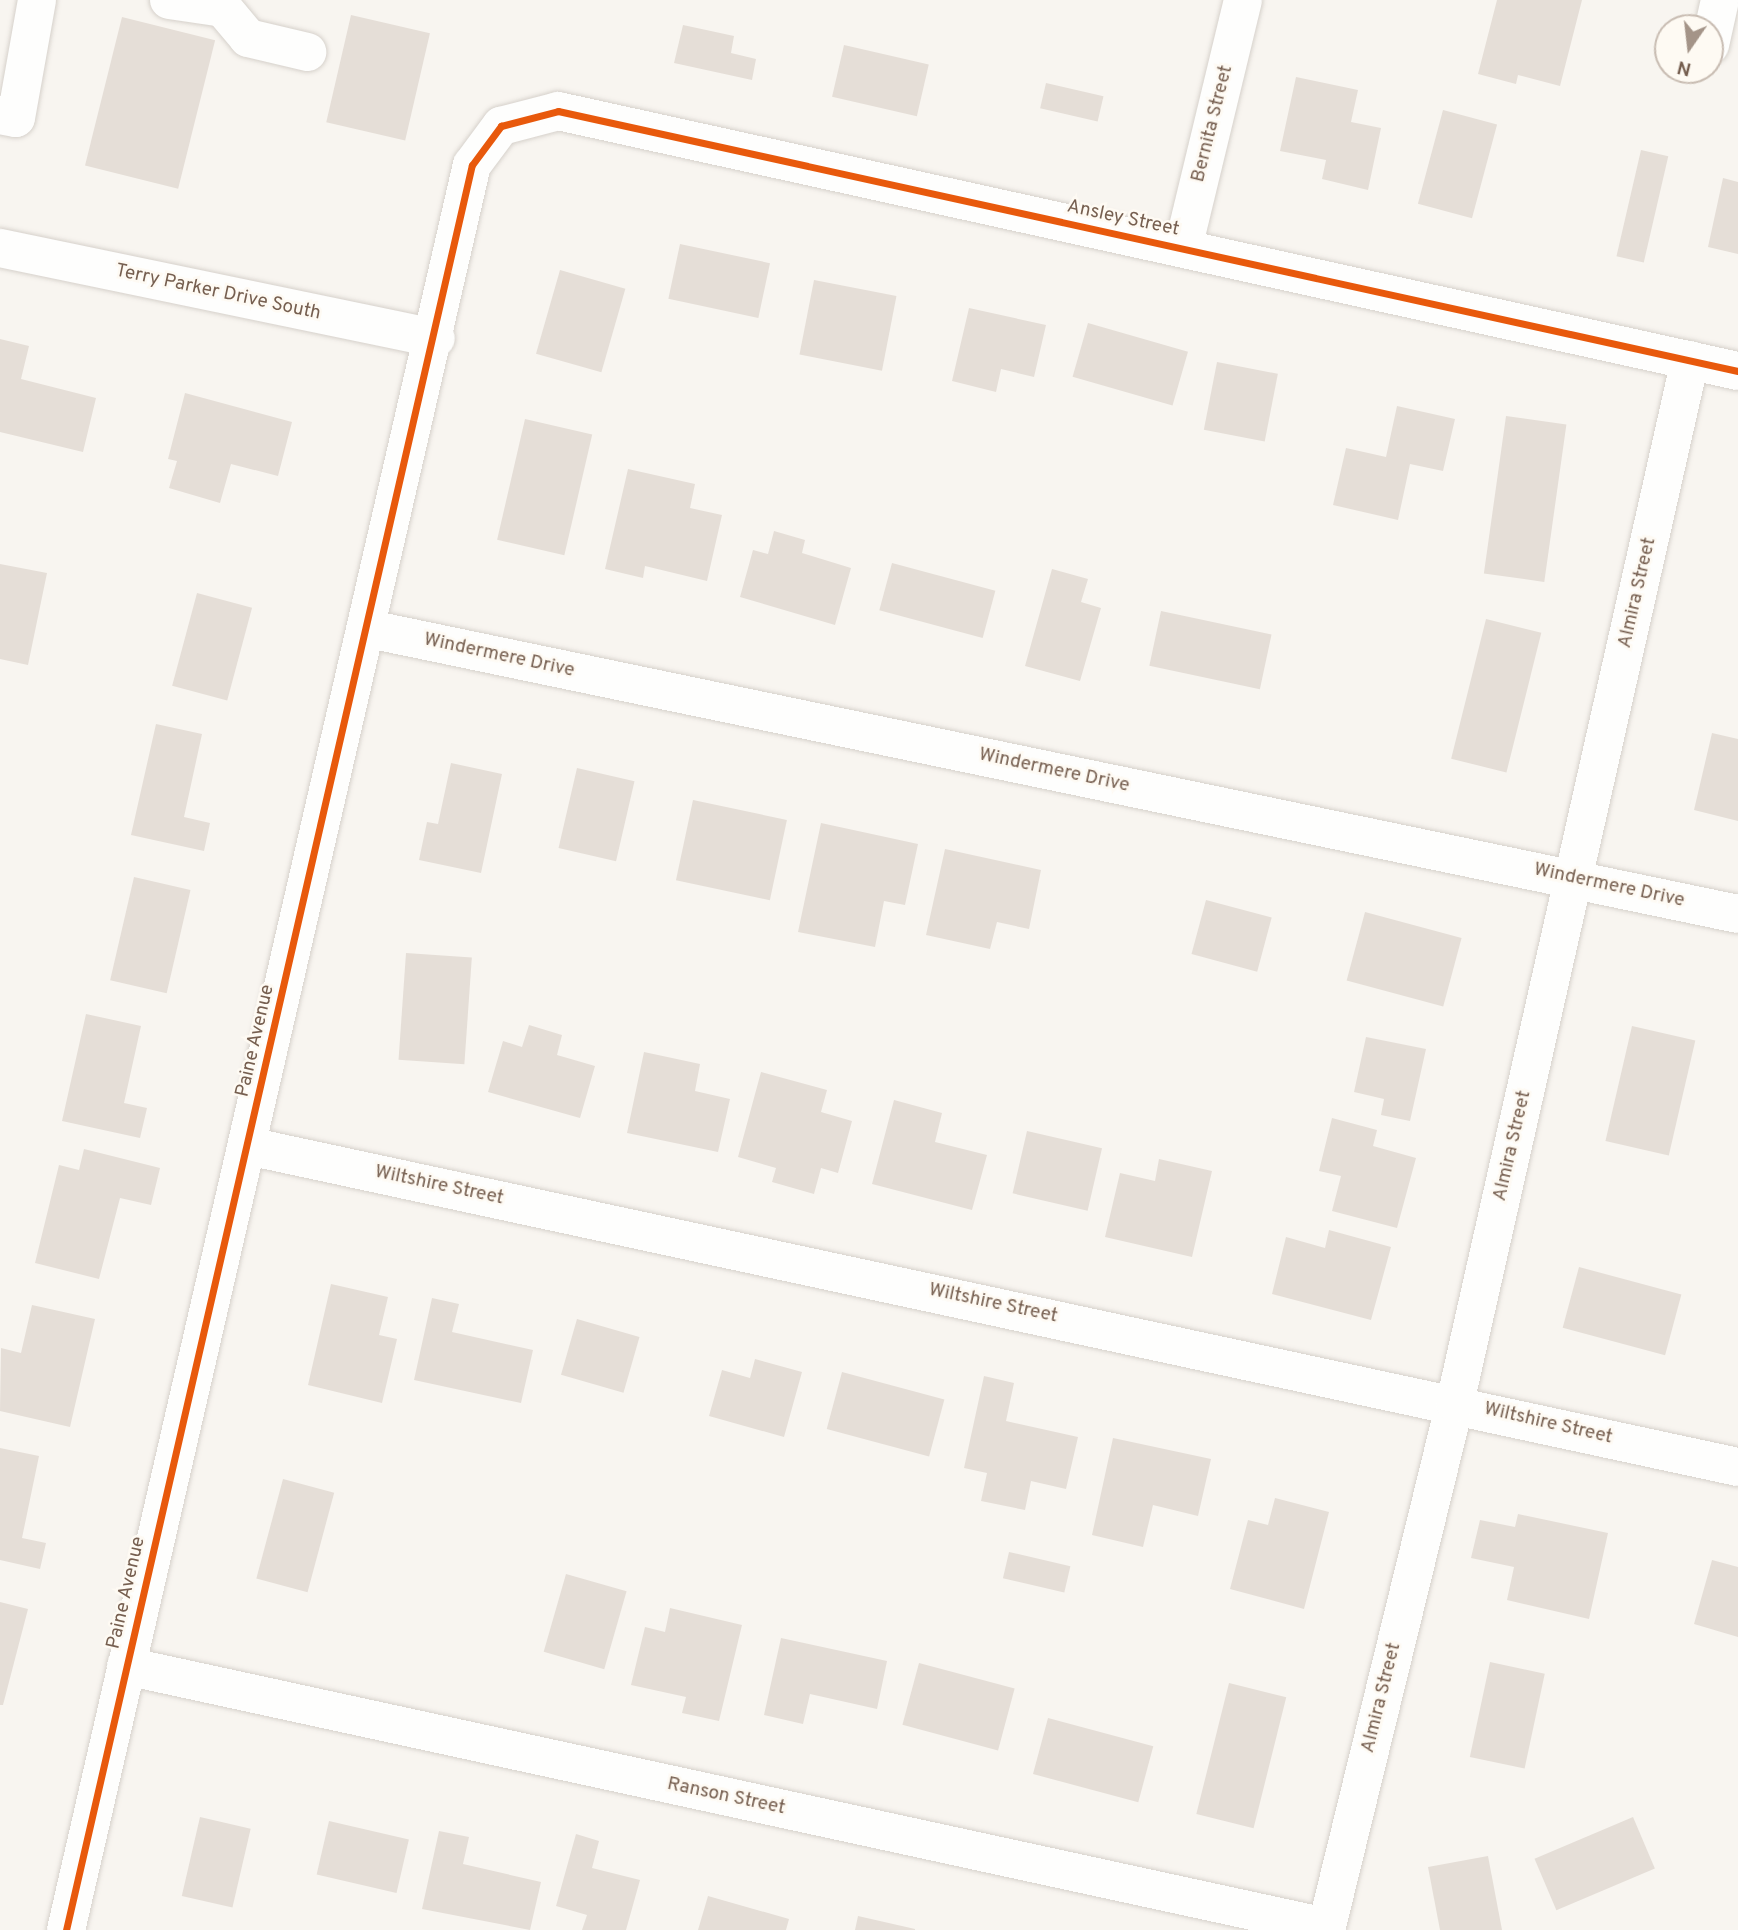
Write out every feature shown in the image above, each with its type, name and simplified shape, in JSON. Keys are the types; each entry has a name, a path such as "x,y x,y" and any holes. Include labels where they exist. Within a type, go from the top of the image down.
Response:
{"street":[{"path":"0,115 16,118 37,0"},
{"path":"169,0 223,8 248,38 307,52"},
{"name":"Bernita Street","path":"1183,248 1243,0"},
{"name":"Ansley Street","path":"501,126 558,111 1738,371"},
{"name":"Paine Avenue","path":"66,1930 436,338 472,165 501,126"},
{"name":"Terry Parker Drive South","path":"0,248 436,338"},
{"name":"Almira Street","path":"1326,1928 1455,1402 1690,360"},
{"name":"Windermere Drive","path":"369,629 1738,914"},
{"name":"Wiltshire Street","path":"248,1146 1455,1402 1738,1467"},
{"name":"Ranson Street","path":"126,1666 1326,1928"}],"building":[{"path":"1497,0 1582,0 1560,86 1518,75 1516,84 1478,74"},
{"path":"351,15 430,33 405,140 326,122"},
{"path":"122,17 215,40 178,189 85,165"},
{"path":"683,25 734,36 731,53 756,59 752,80 674,63"},
{"path":"844,45 929,65 917,116 832,97"},
{"path":"1296,77 1358,90 1351,122 1381,128 1368,190 1322,179 1326,160 1280,151"},
{"path":"1046,83 1103,96 1098,122 1040,108"},
{"path":"1443,110 1497,124 1472,218 1418,204"},
{"path":"1641,150 1668,156 1644,263 1616,256"},
{"path":"1723,178 1738,182 1738,254 1708,247"},
{"path":"680,244 770,263 758,318 668,299"},
{"path":"560,270 625,289 601,372 536,354"},
{"path":"814,280 896,296 882,371 799,355"},
{"path":"969,308 1046,325 1034,377 1001,369 996,392 952,381"},
{"path":"1088,323 1188,352 1173,405 1073,377"},
{"path":"0,339 29,346 21,379 96,398 83,452 0,432"},
{"path":"1217,362 1278,374 1265,442 1204,430"},
{"path":"185,393 292,422 278,476 231,464 220,503 169,488 177,461 168,459"},
{"path":"1397,406 1455,419 1443,471 1410,464 1398,520 1333,505 1346,448 1386,457"},
{"path":"1506,416 1566,424 1544,582 1484,573"},
{"path":"525,419 592,435 564,555 497,540"},
{"path":"628,469 695,484 690,508 722,515 707,581 645,566 643,578 605,569"},
{"path":"774,531 805,540 802,553 851,568 835,625 740,597 753,550 768,554"},
{"path":"892,563 995,591 983,638 879,610"},
{"path":"0,564 47,573 28,665 0,659"},
{"path":"1052,569 1088,579 1081,602 1101,608 1080,681 1025,666"},
{"path":"197,593 252,608 227,700 172,686"},
{"path":"1161,611 1272,634 1260,689 1149,666"},
{"path":"1486,619 1541,633 1506,773 1451,759"},
{"path":"156,724 202,734 184,817 210,823 204,851 131,835"},
{"path":"1712,733 1738,739 1738,821 1694,810"},
{"path":"451,763 502,774 481,873 419,860 427,822 438,824"},
{"path":"577,768 634,781 616,861 559,848"},
{"path":"693,800 787,820 770,900 676,880"},
{"path":"821,823 918,844 905,905 884,901 875,947 798,932"},
{"path":"945,849 1041,870 1029,929 997,922 990,949 926,935"},
{"path":"134,877 191,890 167,993 110,980"},
{"path":"1206,900 1272,918 1257,972 1192,954"},
{"path":"1365,912 1462,938 1443,1006 1347,981"},
{"path":"406,953 472,958 464,1064 399,1060"},
{"path":"86,1014 141,1026 124,1103 147,1108 140,1138 62,1121"},
{"path":"529,1025 562,1035 557,1055 595,1066 580,1118 488,1092 503,1041 522,1047"},
{"path":"1632,1026 1695,1041 1669,1156 1605,1141"},
{"path":"1366,1037 1426,1049 1410,1121 1381,1115 1384,1099 1354,1092"},
{"path":"644,1052 700,1064 695,1091 730,1099 718,1152 627,1133"},
{"path":"761,1072 827,1090 821,1112 852,1121 838,1173 821,1168 814,1194 772,1182 776,1168 738,1157"},
{"path":"894,1100 942,1113 935,1142 987,1155 972,1210 872,1184"},
{"path":"1332,1118 1377,1130 1373,1146 1416,1158 1397,1228 1332,1211 1341,1176 1319,1171"},
{"path":"1027,1131 1102,1148 1088,1211 1013,1193"},
{"path":"84,1149 160,1168 151,1205 120,1198 99,1279 35,1263 59,1165 79,1170"},
{"path":"1159,1159 1212,1171 1192,1257 1105,1237 1120,1173 1155,1181"},
{"path":"1329,1230 1391,1247 1371,1320 1272,1294 1286,1237 1325,1248"},
{"path":"1579,1267 1681,1294 1665,1355 1563,1328"},
{"path":"331,1284 388,1297 379,1335 397,1339 382,1403 308,1385"},
{"path":"432,1298 459,1304 452,1332 533,1350 521,1403 414,1380"},
{"path":"32,1305 95,1319 70,1427 0,1411 1,1348 21,1353"},
{"path":"577,1319 639,1337 623,1393 561,1375"},
{"path":"755,1359 802,1372 784,1437 709,1416 722,1370 750,1378"},
{"path":"842,1372 944,1399 929,1456 827,1429"},
{"path":"984,1376 1014,1383 1006,1421 1078,1437 1066,1489 1031,1481 1025,1510 981,1501 987,1473 964,1468"},
{"path":"1113,1438 1211,1459 1198,1516 1153,1505 1143,1547 1092,1535"},
{"path":"0,1448 39,1456 22,1538 46,1543 40,1569 0,1560"},
{"path":"283,1479 334,1493 308,1592 256,1578"},
{"path":"1275,1498 1329,1512 1304,1609 1230,1589 1248,1520 1268,1525"},
{"path":"1518,1514 1608,1533 1589,1619 1507,1600 1514,1567 1471,1558 1480,1520 1515,1527"},
{"path":"1009,1552 1070,1566 1064,1592 1003,1578"},
{"path":"1712,1560 1738,1567 1738,1637 1694,1624"},
{"path":"566,1574 627,1591 604,1669 544,1652"},
{"path":"0,1602 28,1609 3,1705 0,1705"},
{"path":"670,1608 742,1625 719,1721 682,1713 686,1697 631,1685 645,1627 665,1632"},
{"path":"781,1638 887,1661 877,1709 810,1694 803,1724 764,1715"},
{"path":"1490,1662 1545,1674 1525,1769 1470,1757"},
{"path":"919,1663 1015,1689 998,1750 902,1725"},
{"path":"1229,1683 1286,1697 1254,1828 1196,1814"},
{"path":"1048,1718 1153,1746 1138,1802 1033,1774"},
{"path":"200,1817 251,1829 232,1908 182,1896"},
{"path":"1633,1817 1655,1869 1556,1910 1535,1859"},
{"path":"329,1821 409,1839 397,1893 317,1875"},
{"path":"439,1831 469,1837 463,1864 541,1882 530,1930 422,1909"},
{"path":"576,1834 599,1841 592,1868 640,1880 626,1930 582,1930 587,1915 556,1906"},
{"path":"1488,1856 1502,1930 1440,1930 1428,1867"},
{"path":"708,1896 789,1919 786,1930 698,1930"},
{"path":"858,1916 915,1929 915,1930 855,1930"}],"cycle path":[{"path":"66,1930 472,165 501,126 558,111 1738,371"}]}
